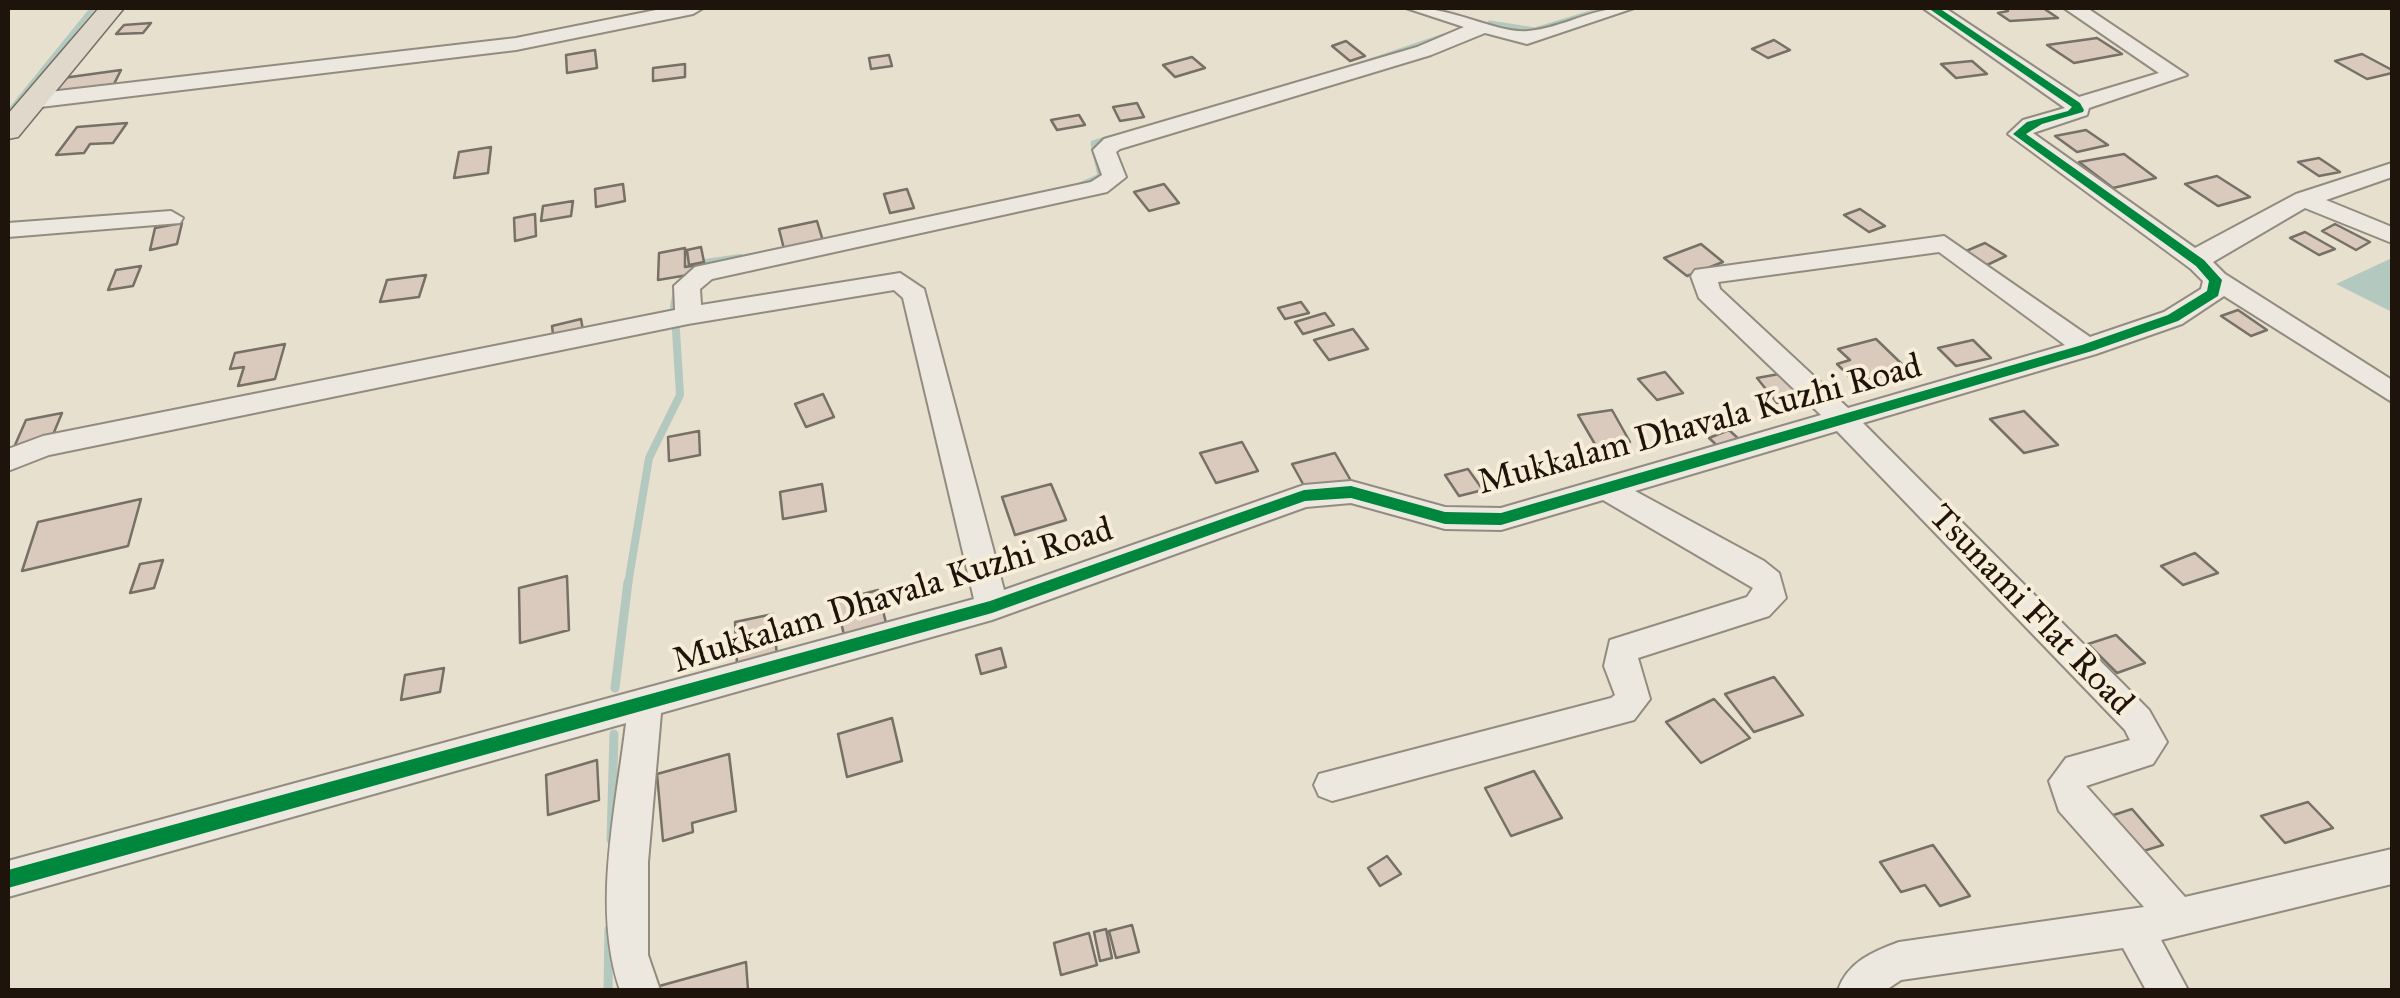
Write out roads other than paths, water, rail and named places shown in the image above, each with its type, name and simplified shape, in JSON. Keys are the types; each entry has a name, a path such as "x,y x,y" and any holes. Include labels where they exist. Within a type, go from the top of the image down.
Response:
{"main road":[{"path":"8,131 112,8"}],"street":[{"path":"575,8 582,31"},
{"path":"32,101 516,44 694,8"},
{"path":"1416,8 1480,28 1536,38 1624,8"},
{"path":"1933,8 2076,105 2078,110 2071,114 2028,125 2019,134 2208,272 2392,393"},
{"path":"2074,8 2176,75 2076,105"},
{"path":"688,316 687,286 704,273 1099,187 1114,177 1104,150 1112,144 1424,51 1480,28"},
{"name":"Mukkalam Dhavala Kuzhi Road","path":"8,879 992,606 1304,496 1352,492 1466,520 1501,519 2087,348 2173,318 2213,292 2205,252 2304,200 2392,170"},
{"path":"2304,200 2392,236"},
{"path":"8,230 171,218"},
{"path":"1842,418 1708,292 1704,276 1944,244 2087,348"},
{"path":"8,460 44,446 884,280 911,286 992,606"},
{"name":"Tsunami Flat Road","path":"1842,418 2137,720 2149,742 2141,753 2080,769 2067,780 2072,799 2178,918"},
{"path":"1332,785 1622,710 1633,699 1621,666 1622,650 1758,607 1770,598 1768,582 1753,570 1605,488"},
{"path":"640,990 628,955 629,862 645,702"},
{"path":"1858,990 1877,970 1899,961 2133,928 2392,866"},
{"path":"2133,928 2168,990"}],"waterway":[{"path":"8,113 93,8"},
{"path":"1490,23 1535,30 1607,8"},
{"path":"1358,65 1458,31"},
{"path":"1077,186 1100,176 1093,143 1109,138"},
{"path":"685,275 691,265 740,258"},
{"path":"674,306 678,287"},
{"path":"628,584 649,458 680,395 676,330"},
{"path":"615,688 628,582"},
{"path":"611,840 614,734"},
{"path":"608,990 609,929"}]}
